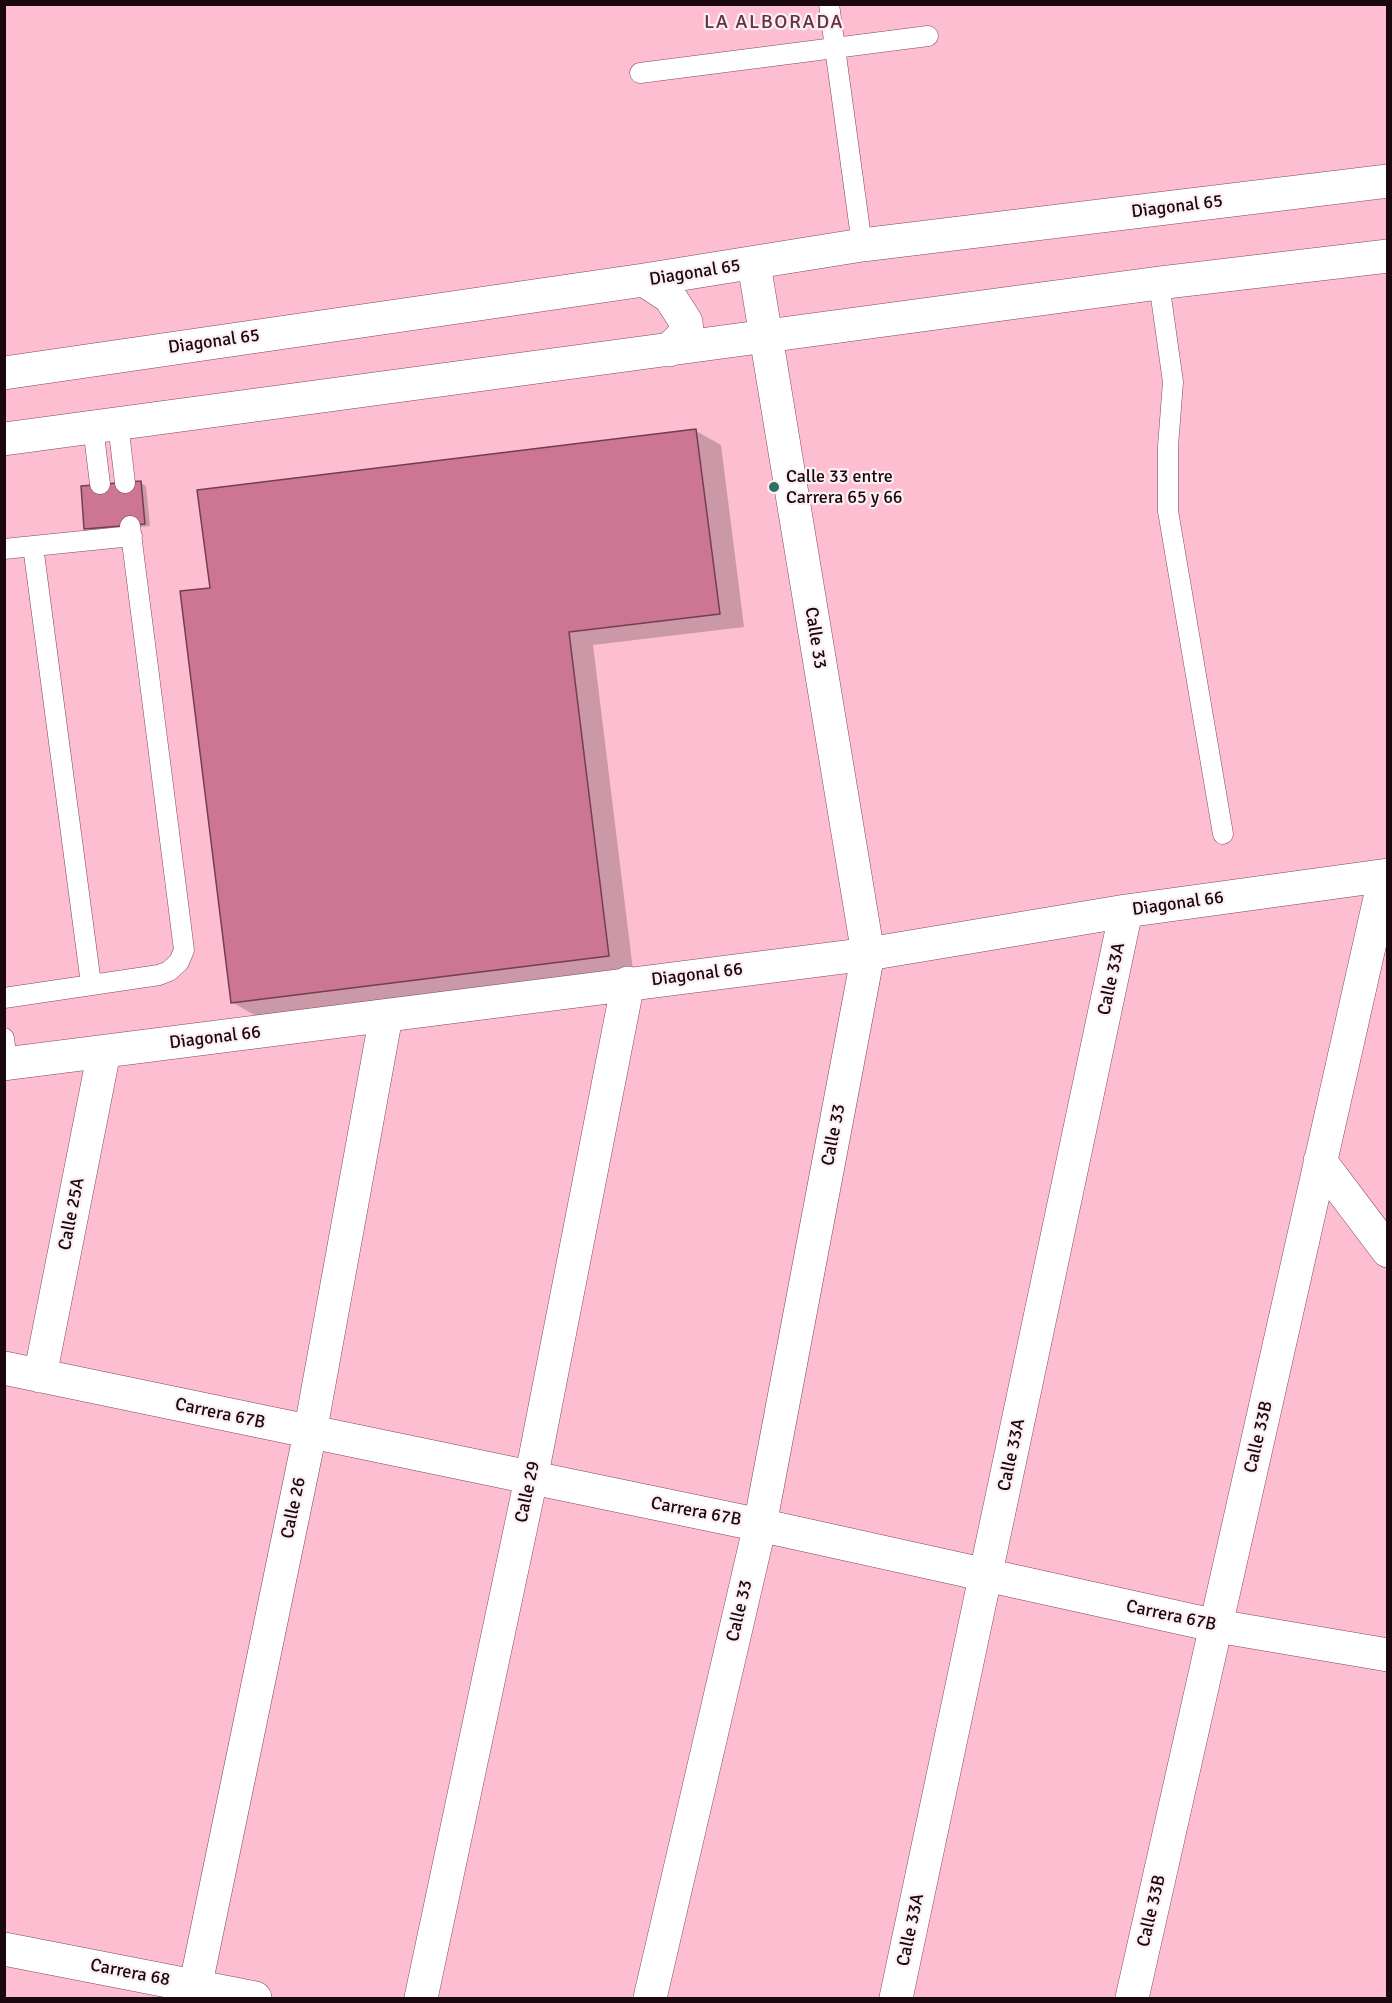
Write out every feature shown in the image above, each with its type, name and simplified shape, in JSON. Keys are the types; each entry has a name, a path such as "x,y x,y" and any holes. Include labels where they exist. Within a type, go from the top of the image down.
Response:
{"street":[{"name":"Diagonal 65","path":"4,373 754,264 862,245 1388,181"},
{"path":"4,439 1159,283 1388,256"},
{"name":"Calle 33","path":"650,1998 760,1525 868,954 754,264"},
{"path":"644,280 670,297 686,322 687,332 669,350"},
{"name":"Diagonal 66","path":"5,1055 104,1052 868,954 1126,911 1386,875"},
{"name":"Calle 33B","path":"1132,1998 1386,875"},
{"name":"Calle 33A","path":"896,1998 1126,911"},
{"name":"Calle 29","path":"421,1998 531,1479 628,983"},
{"name":"Calle 26","path":"195,1992 310,1433 386,1016"},
{"name":"Calle 25A","path":"40,1376 104,1052"},
{"path":"1320,1161 1388,1251"},
{"name":"Carrera 67B","path":"4,1368 760,1525 1217,1626 1388,1655"},
{"name":"Carrera 68","path":"4,1949 195,1992 255,1998"}],"lane":[{"path":"829,4 862,245"},
{"path":"640,73 928,36"},
{"path":"1159,283 1173,382 1168,446 1168,511 1223,834"},
{"path":"106,425 125,483"},
{"path":"100,484 106,425"},
{"path":"4,549 131,531 184,950 179,962 169,971 159,975 4,998"},
{"path":"33,546 91,984"}],"building":[{"path":"696,429 720,614 569,632 609,956 231,1003 180,591 210,588 197,490"},
{"path":"141,481 145,524 84,529 81,486"}],"place":[{"name":"Calle 33 entre Carrera 65 y 66","path":"774,487"}],"district":[{"name":"LA ALBORADA","path":"774,23"}]}
